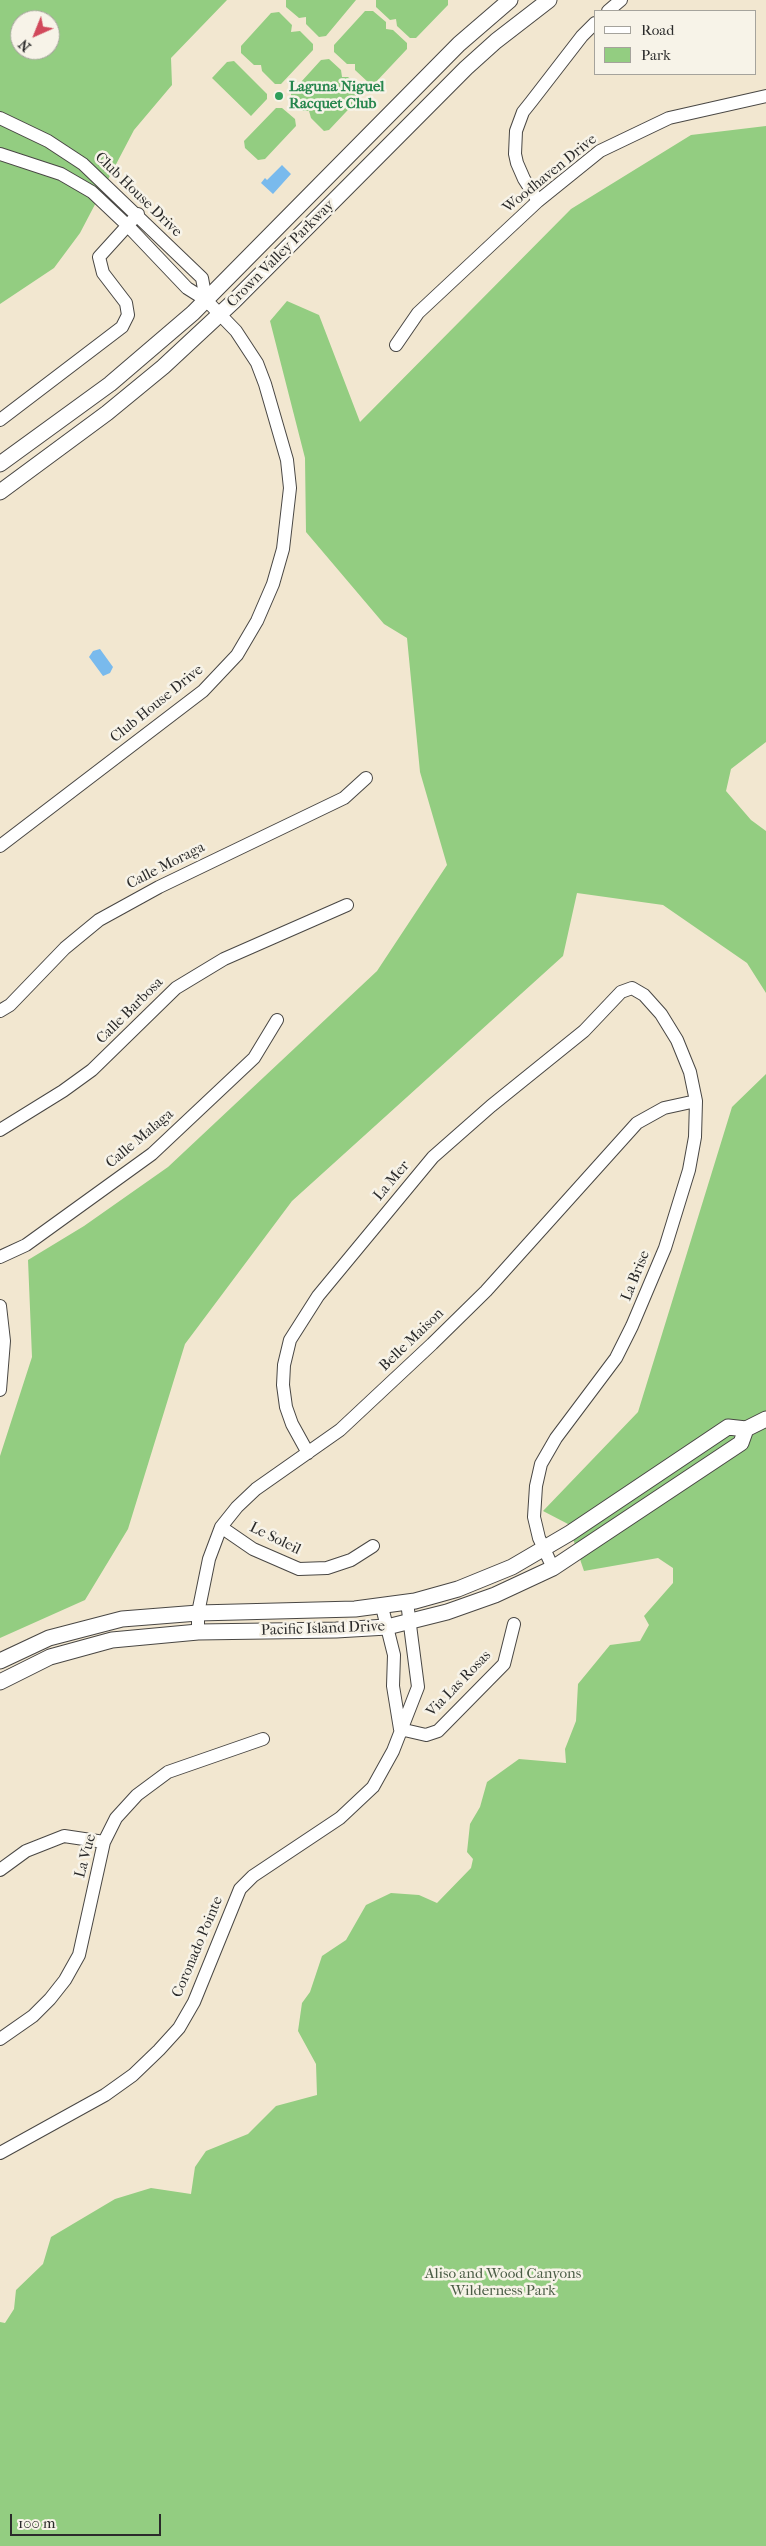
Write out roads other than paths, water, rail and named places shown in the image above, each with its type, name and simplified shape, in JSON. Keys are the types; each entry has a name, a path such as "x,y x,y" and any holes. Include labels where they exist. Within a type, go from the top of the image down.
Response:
{"main road":[{"name":"Crown Valley Parkway","path":"0,464 110,384 206,300 459,44 510,0"},
{"name":"Crown Valley Parkway","path":"0,492 107,413 163,367 220,314 466,68 496,41 549,0"},
{"name":"Pacific Island Drive","path":"0,1661 49,1638 122,1619 198,1613 382,1607 458,1589 512,1567 544,1548 728,1427 746,1429 766,1418"},
{"name":"Pacific Island Drive","path":"0,1682 50,1657 112,1640 198,1632 387,1627 447,1612 495,1595 553,1568 741,1443 746,1429"}],"street":[{"path":"609,10 621,0"},
{"path":"538,202 517,163 515,154 516,131 523,112 582,36 594,25"},
{"name":"Woodhaven Drive","path":"396,346 418,313 538,202 600,151 669,118 766,96"},
{"name":"Club House Drive","path":"0,118 48,141 83,164 138,214 202,278 206,300"},
{"name":"Club House Drive","path":"0,154 61,174 92,192 128,226 187,288 206,300 236,331 257,363 280,430 288,460 290,488 283,549 273,584 257,621 237,655 203,690 0,846"},
{"path":"0,420 122,327 128,315 126,303 103,273 99,257 138,214"},
{"name":"Calle Moraga","path":"0,1011 10,1005 65,948 99,920 159,887 344,798 366,778"},
{"name":"Calle Barbosa","path":"0,1130 64,1091 92,1070 176,988 224,959 347,905"},
{"name":"La Brise","path":"553,1568 534,1517 536,1486 542,1464 556,1438 616,1358 645,1299 665,1248 689,1170 695,1137 696,1101 690,1072 677,1040 661,1014 644,995 632,988"},
{"name":"La Mer","path":"308,1453 292,1424 286,1407 284,1372 290,1340 318,1296 433,1157 491,1106 584,1032 621,992 632,988"},
{"name":"Calle Malaga","path":"0,1257 26,1245 152,1154 254,1058 277,1020"},
{"name":"Belle Maison","path":"198,1632 198,1613 209,1559 221,1527 256,1489 308,1453 357,1414 486,1292 637,1123 664,1108 696,1101"},
{"path":"0,1306 4,1341 0,1390"},
{"name":"Le Soleil","path":"221,1527 253,1549 299,1568 327,1568 351,1560 373,1546"},
{"name":"Coronado Pointe","path":"0,2153 105,2095 133,2075 159,2050 179,2028 194,2002 240,1889 253,1876 359,1802 383,1771 400,1729 410,1711 418,1687 407,1602"},
{"path":"382,1607 394,1655 393,1686 400,1729"},
{"name":"Via Las Rosas","path":"400,1729 426,1735 438,1731 504,1664 514,1624"},
{"name":"La Vue","path":"0,2039 33,2016 50,1999 65,1980 79,1955 104,1842 116,1818 137,1795 168,1772 264,1739"},
{"path":"0,1870 26,1851 64,1836 104,1842"}],"water":[{"path":"282,165 291,174 273,194 261,183 265,178 267,180"},
{"path":"100,649 113,667 110,673 103,676 89,657 93,651"}],"place":[{"name":"Laguna Niguel Racquet Club","path":"279,96"}],"park label":[{"name":"Aliso and Wood Canyons Wilderness Park","path":"503,2282"}]}
